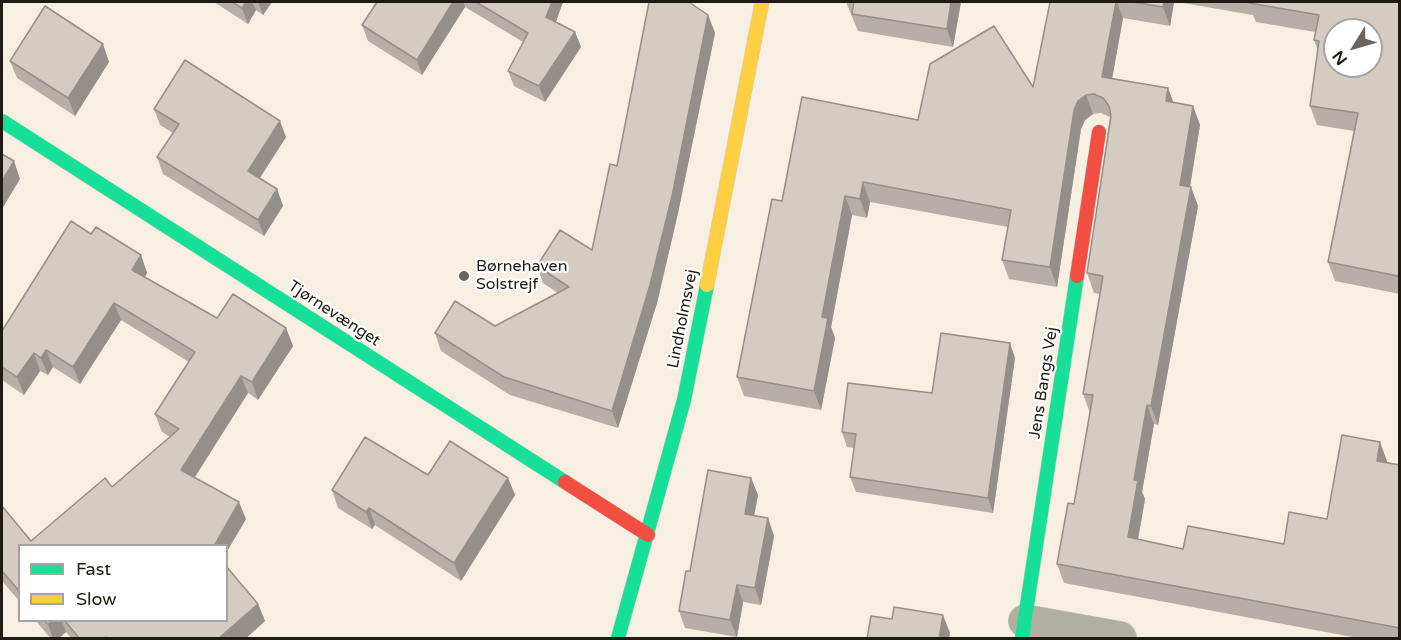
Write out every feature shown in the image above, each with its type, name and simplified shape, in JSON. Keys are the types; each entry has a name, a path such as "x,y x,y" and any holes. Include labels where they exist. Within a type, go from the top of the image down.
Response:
{"street":[{"name":"Lindholmsvej","path":"618,639 684,400 762,2"},
{"name":"Tjørnevænget","path":"2,121 648,535"},
{"name":"Jens Bangs Vej","path":"1023,630 1099,132"},
{"path":"1023,630 1120,639"}],"building":[{"path":"232,2 246,2 242,8"},
{"path":"377,2 453,2 417,60 362,25"},
{"path":"476,2 552,2 546,17 575,32 539,86 508,71 528,33"},
{"path":"649,2 689,2 708,15 672,196 650,285 612,411 504,377 435,333 455,301 495,326 569,287 537,266 560,230 592,250 610,164 617,166"},
{"path":"854,2 951,2 947,29 852,14"},
{"path":"1050,2 1116,2 1102,77 1168,88 1166,101 1193,106 1180,185 1191,187 1151,406 1147,405 1134,480 1138,480 1128,537 1183,549 1188,526 1284,544 1289,512 1327,519 1342,435 1380,442 1377,461 1400,465 1400,628 1057,564 1068,503 1074,504 1093,395 1083,394 1103,276 1087,273 1111,116 1109,106 1103,98 1094,94 1086,95 1078,101 1074,110 1050,267 1002,260 1011,210 863,182 860,199 845,196 822,317 828,318 814,391 737,377 772,199 782,201 802,97 918,120 930,64 994,26 1033,87"},
{"path":"1132,2 1164,2 1163,7"},
{"path":"1249,2 1400,2 1400,269 1398,276 1328,262 1358,113 1310,106 1319,41 1314,40 1319,15"},
{"path":"45,6 103,44 68,98 10,61"},
{"path":"185,60 280,121 248,171 277,189 258,220 157,157 179,124 154,109"},
{"path":"2,154 14,161 2,181"},
{"path":"71,221 91,234 96,227 141,255 132,270 217,318 233,294 286,328 252,382 241,376 181,470 239,502 215,544 18,544 18,590 2,571 2,506 31,541 105,478 112,487 179,429 155,414 195,352 114,303 73,367 46,350 41,358 34,353 17,377 2,367 2,331"},
{"path":"941,333 1010,343 988,498 850,477 856,434 842,432 848,383 932,393"},
{"path":"365,437 428,475 450,441 508,478 454,563 369,508 366,512 332,490"},
{"path":"708,470 751,478 745,514 768,518 755,588 737,585 730,620 679,611 686,571 690,571"},
{"path":"228,568 258,604 218,639 107,639 106,637 105,639 80,639 66,622 228,622"},
{"path":"894,607 943,615 939,639 867,639 871,616 892,619"}],"traffic: fast":[{"path":"2,121 565,482"},
{"path":"1022,638 1077,276"},
{"path":"618,638 684,400 707,285"}],"traffic: slow":[{"path":"707,285 762,2"}],"traffic: jam":[{"path":"1077,276 1099,132"},
{"path":"565,482 648,535"}],"place":[{"name":"Børnehaven Solstrejf","path":"464,276"}]}
